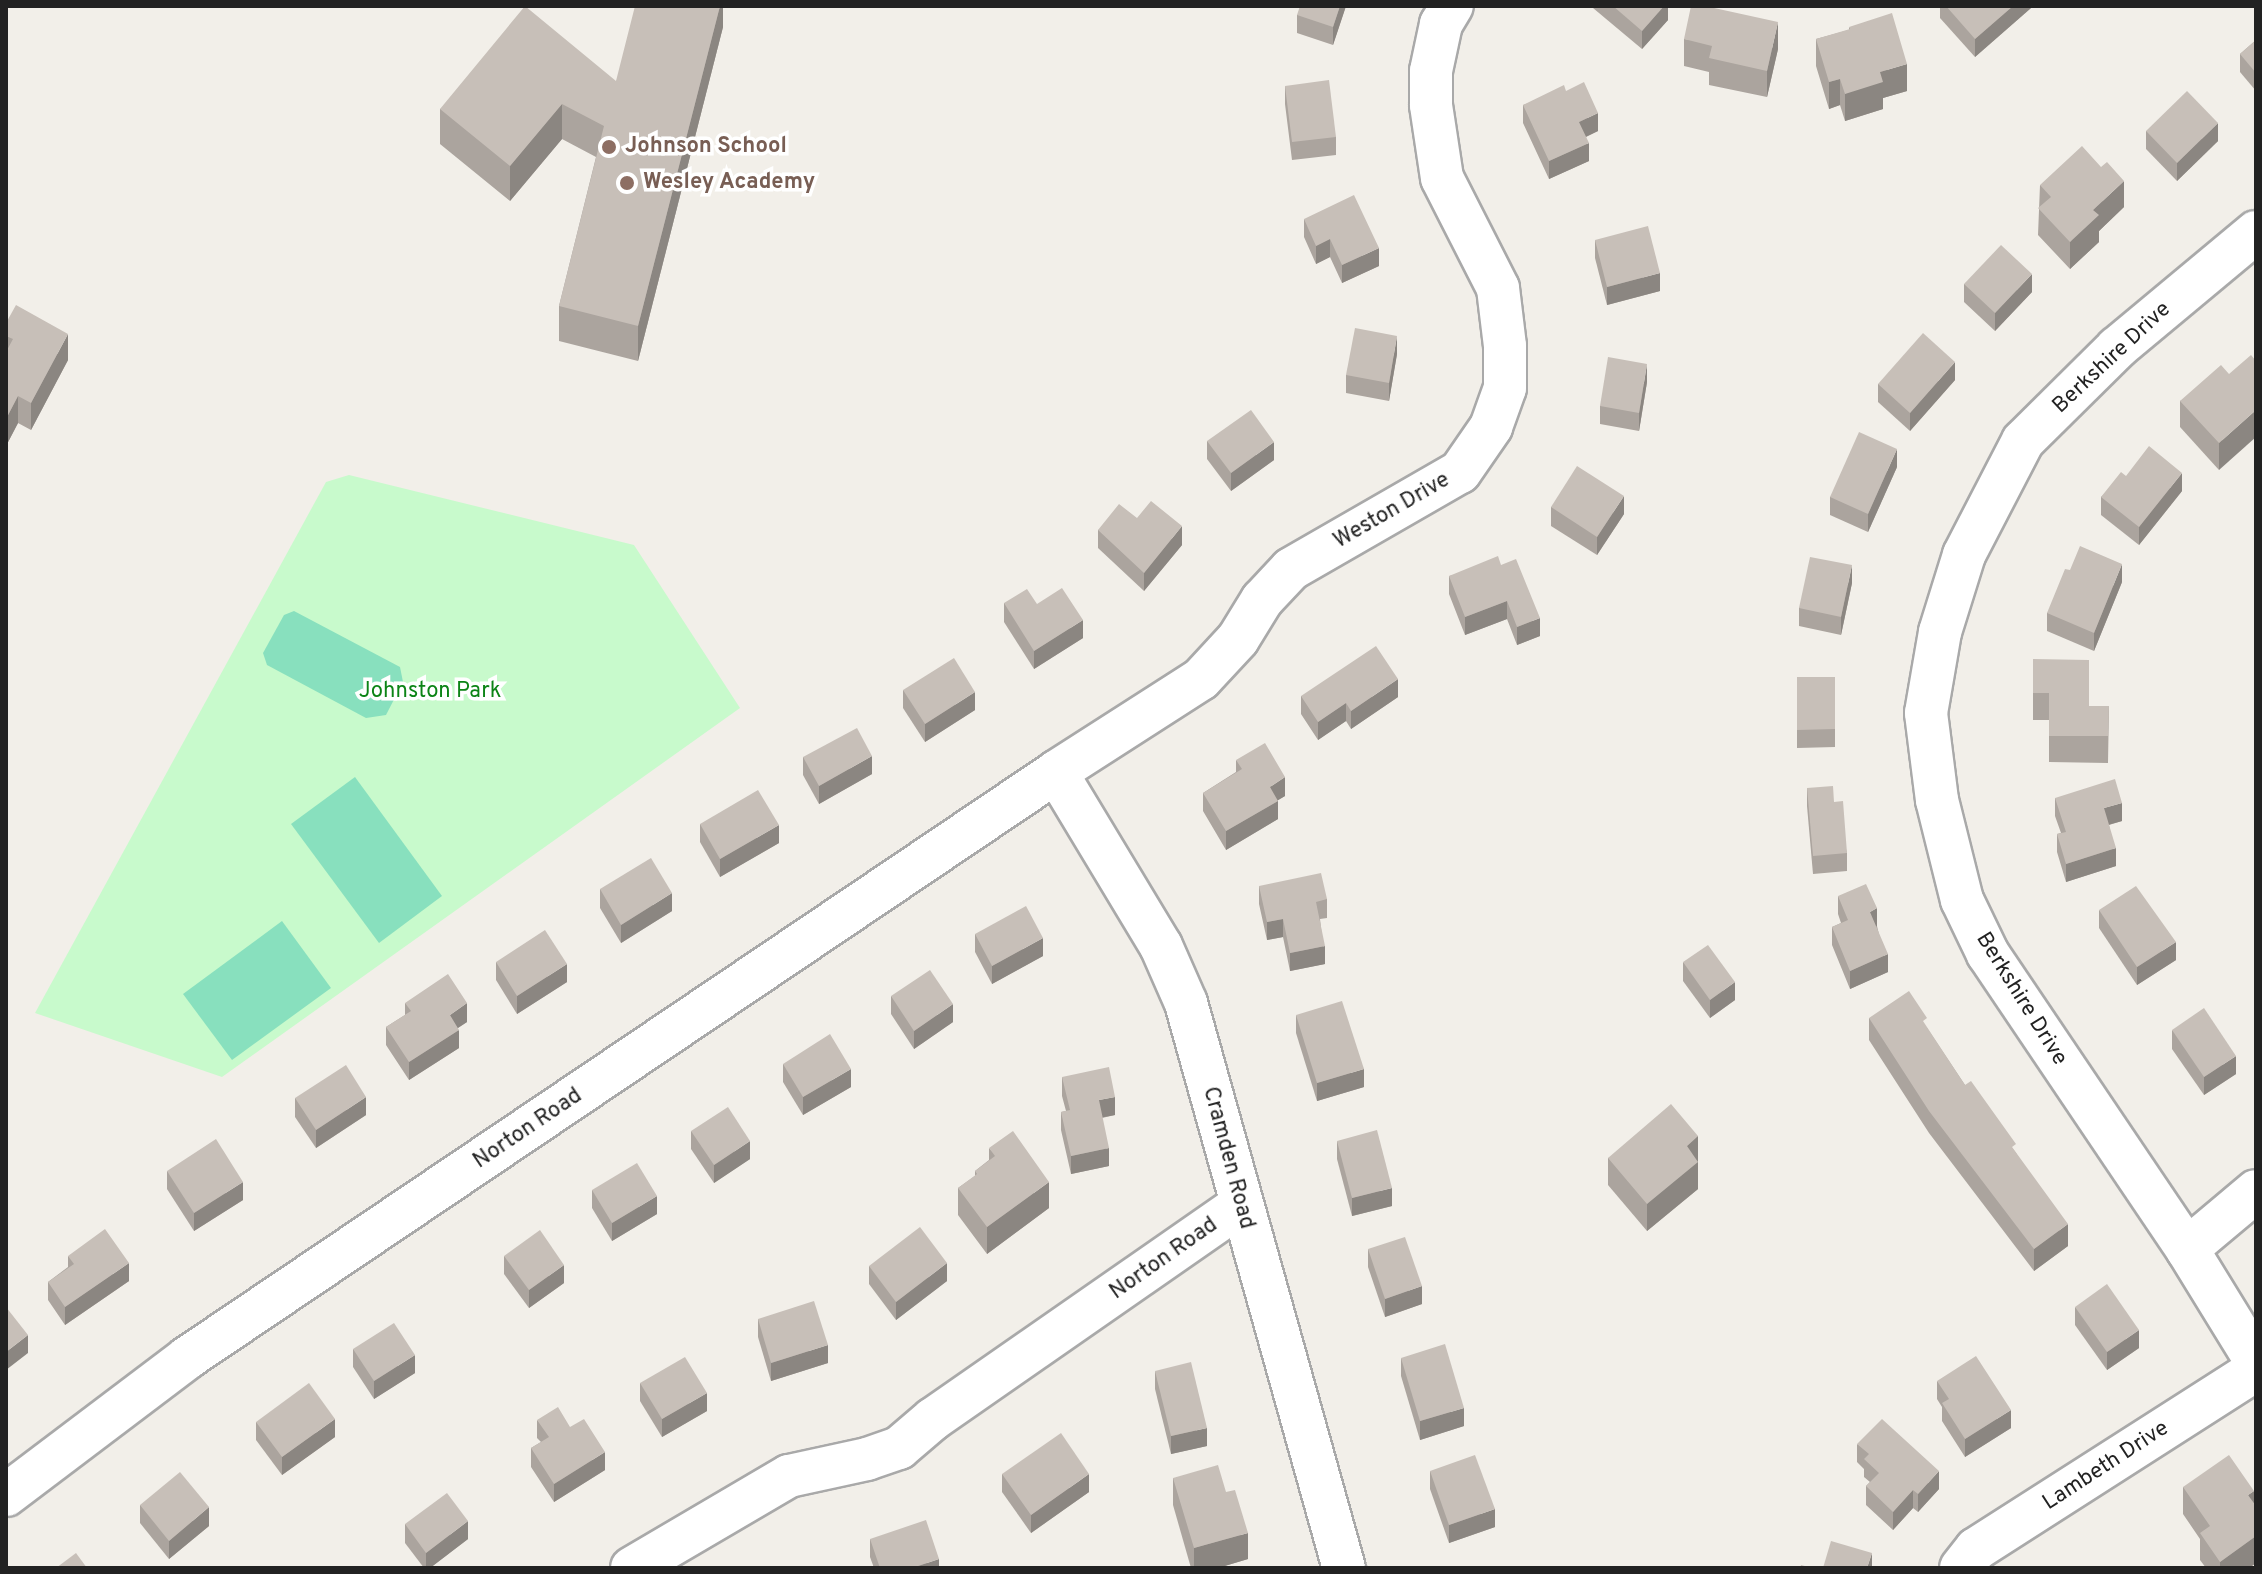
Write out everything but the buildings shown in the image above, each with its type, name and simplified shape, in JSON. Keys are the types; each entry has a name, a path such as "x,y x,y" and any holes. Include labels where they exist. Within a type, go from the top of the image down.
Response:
{"street":[{"name":"Weston Drive","path":"1056,772 1201,679 1238,639 1262,600 1291,569 1460,472 1491,427 1505,388 1505,346 1498,288 1442,178 1431,105 1431,71 1441,24 1452,6"},
{"name":"Berkshire Drive","path":"2256,232 2117,348 2023,441 1964,555 1940,632 1926,713 1937,800 1962,900 1988,954 2187,1249 2256,1361"},
{"name":"Cramden Road","path":"1056,772 1161,946 1186,1003 1240,1206 1344,1568"},
{"name":"Norton Road","path":"6,1495 187,1358 1056,772"},
{"path":"2187,1249 2256,1191"},
{"name":"Norton Road","path":"632,1568 789,1476 867,1459 899,1448 933,1419 1240,1206"},
{"name":"Lambeth Drive","path":"1961,1568 1976,1549 2256,1370"}],"green space":[{"name":"Johnston Park","path":"349,475 634,545 740,708 222,1077 35,1013 326,482"},
{"path":"294,611 400,667 403,682 386,715 366,718 267,665 263,653 284,615"},
{"path":"355,777 442,896 379,943 291,824"},
{"path":"282,921 331,988 232,1060 183,994"}],"place":[{"name":"Johnson School","path":"609,147"},
{"name":"Wesley Academy","path":"627,183"}]}
